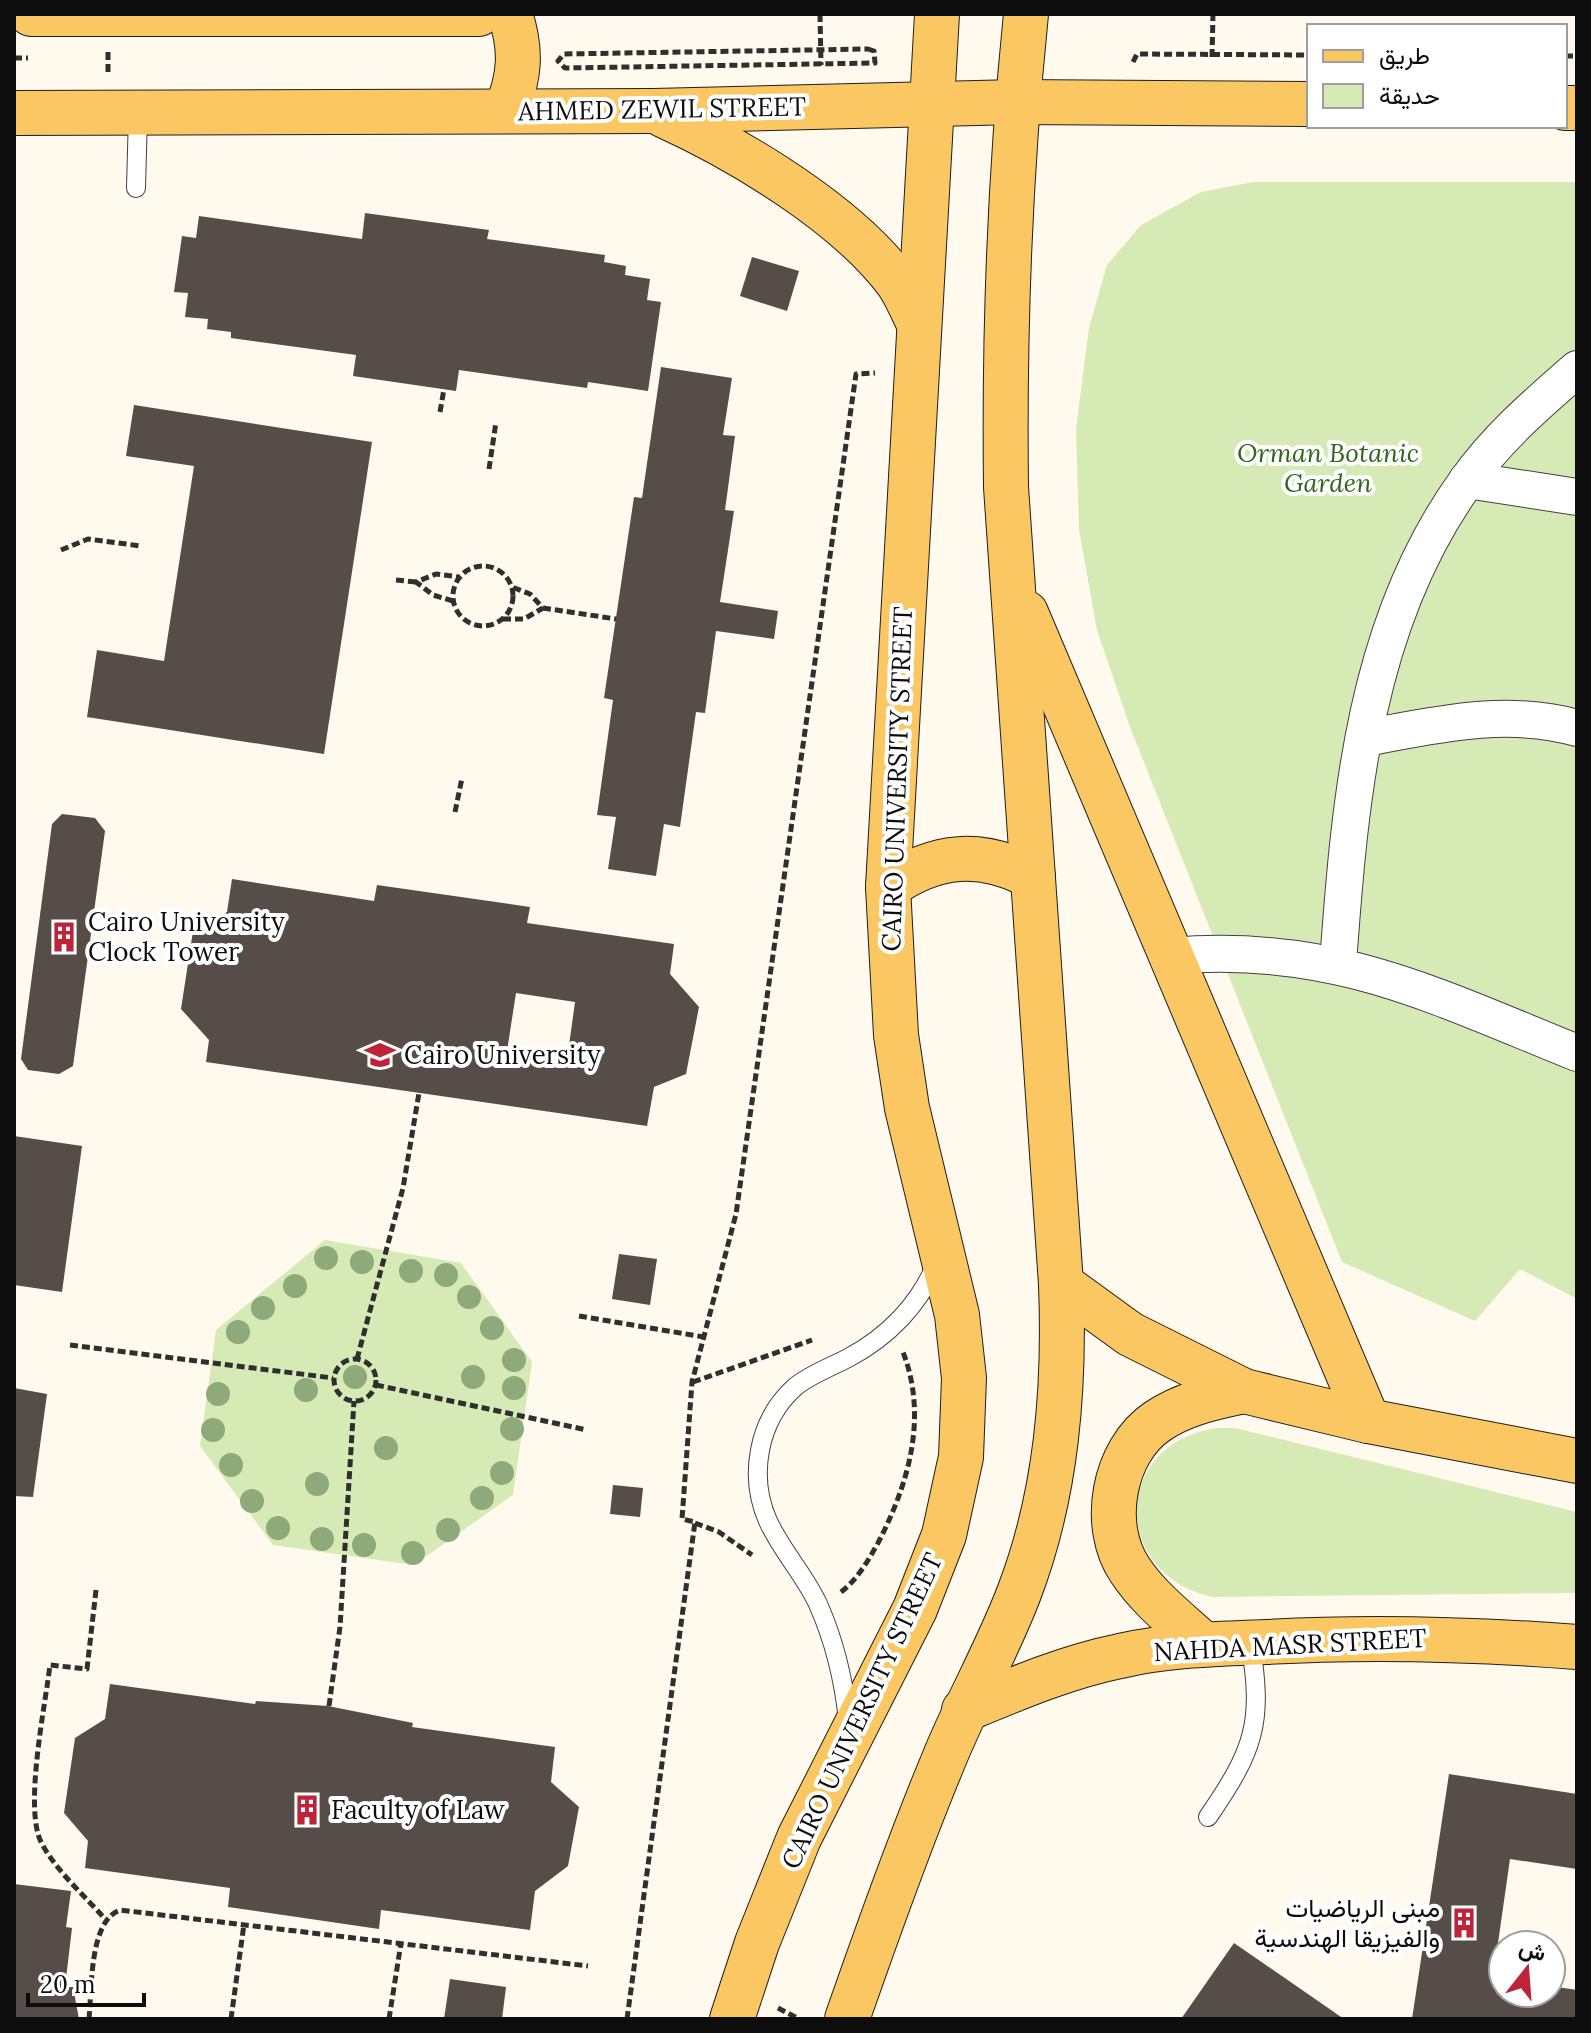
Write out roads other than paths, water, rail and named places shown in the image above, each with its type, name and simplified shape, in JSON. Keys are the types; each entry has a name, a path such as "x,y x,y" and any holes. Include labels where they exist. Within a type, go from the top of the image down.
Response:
{"main road":[{"path":"31,14 479,14"},
{"path":"506,111 520,62 510,14"},
{"name":"CAIRO UNIVERSITY STREET","path":"732,2019 757,1943 799,1838 915,1609 938,1550 961,1457 964,1378 957,1315 910,1123 896,1035 888,887 937,14"},
{"path":"847,2019 919,1818 964,1710 1019,1593 1044,1511 1062,1382 1061,1284 1006,487 1004,370 1017,102 1026,14"},
{"name":"AHMED ZEWIL STREET","path":"14,113 653,111 822,86 931,106 1017,102 1307,104"},
{"path":"653,111 721,143 810,201 898,283 918,322"},
{"path":"1012,579 1368,1421"},
{"path":"888,887 909,872 959,857 985,858 1010,865 1033,877"},
{"path":"1061,1284 1130,1334 1244,1391 1368,1421 1577,1461"},
{"path":"1203,1644 1154,1599 1128,1568 1114,1530 1115,1491 1129,1453 1155,1423 1190,1403 1244,1391"},
{"name":"NAHDA MASR STREET","path":"964,1710 1040,1678 1121,1655 1203,1644 1363,1636 1477,1639 1577,1647"}],"street":[{"path":"1338,964 1349,840 1365,738 1378,666 1399,600 1429,538 1467,480 1515,424 1577,369"},
{"path":"1467,480 1577,497"},
{"path":"1365,738 1495,718 1531,719 1577,728"},
{"path":"1171,956 1219,952 1279,954 1338,964 1421,990 1577,1053"}],"lane":[{"path":"123,114 136,188"},
{"path":"849,1738 841,1671 819,1607 804,1576 769,1523 757,1477 759,1454 772,1417 797,1386 853,1355 893,1326 908,1312 928,1284 941,1252"},
{"path":"1208,1817 1240,1764 1257,1719 1258,1688 1250,1642"}],"place":[{"name":"Cairo University Clock Tower","path":"64,937"},
{"name":"Cairo University","path":"380,1055"},
{"name":"Faculty of Law","path":"307,1810"},
{"name":"مبنى الرياضيات والفيزيقا الهندسية","path":"1464,1923"}],"park label":[{"name":"Orman Botanic Garden","path":"1328,468"}]}
